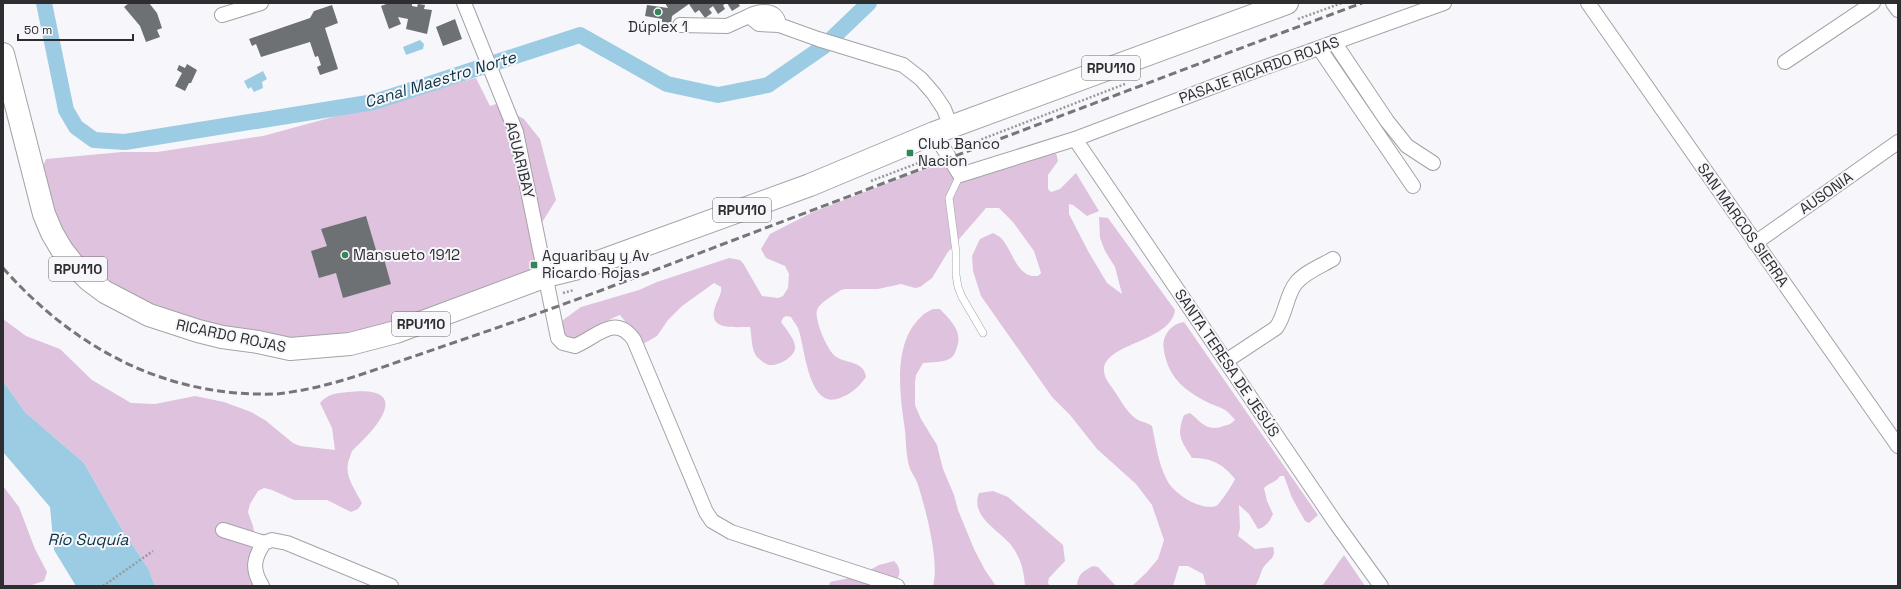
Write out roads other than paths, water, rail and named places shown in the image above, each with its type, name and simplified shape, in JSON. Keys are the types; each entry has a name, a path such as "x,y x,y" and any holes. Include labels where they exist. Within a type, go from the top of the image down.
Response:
{"main road":[{"name":"RPU110","path":"546,276 590,265 810,185 943,130 1287,3"},
{"name":"RICARDO ROJAS","path":"3,54 37,191 52,233 73,264 89,280 105,292 149,315 176,325 222,337 258,342 290,350 320,348 350,344 396,332 546,276"}],"street":[{"path":"222,15 261,3"},
{"name":"PASAJE RICARDO ROJAS","path":"960,175 1074,139 1334,42 1444,3"},
{"name":"SAN MARCOS SIERRA","path":"1588,3 1898,446"},
{"path":"1785,62 1873,3"},
{"path":"1893,3 1898,10"},
{"name":"AGUARIBAY","path":"467,9 516,132 558,338 563,343 575,346 607,329 614,327 625,329 634,340 706,512 712,521 731,532 897,586"},
{"path":"680,25 728,26 757,12 767,12 775,16 778,21 778,25 835,45 902,65 921,79 944,109 943,130 960,175"},
{"path":"1334,42 1386,121 1403,141 1415,152 1432,163"},
{"path":"1319,48 1412,186"},
{"name":"SANTA TERESA DE JESÚS","path":"1074,139 1335,522 1381,586"},
{"name":"AUSONIA","path":"1755,243 1898,142"},
{"path":"1226,361 1276,328 1281,322 1295,283 1333,259"},
{"path":"223,530 264,543"},
{"path":"262,586 256,576 254,567 260,549 264,543 272,540 287,543 391,586"}],"lane":[{"path":"960,175 949,198 956,252 956,275 958,287 962,297 983,334"}],"water":[{"path":"420,40 424,44 423,49 406,55 403,47"},
{"path":"263,71 267,79 262,82 263,88 254,92 251,87 248,89 244,81"},
{"name":"Río Suquía","path":"3,381 25,412 84,463 120,526 148,568 155,586 76,586 54,550 50,507 3,452"}],"waterway":[{"name":"Canal Maestro Norte","path":"44,3 66,110 76,127 94,140 125,142 374,102 580,35 667,84 718,95 768,85 823,47 869,3"}],"railway":[{"path":"3,268 31,297 60,322 91,344 124,362 159,377 196,387 234,393 278,394 303,390 330,384 370,372 585,296 1362,3"}],"place":[{"name":"Dúplex 1","path":"658,12"},
{"name":"Club Banco Nacion","path":"910,153"},
{"name":"Mansueto 1912","path":"345,255"},
{"name":"Aguaribay y Av Ricardo Rojas","path":"534,265"}]}
